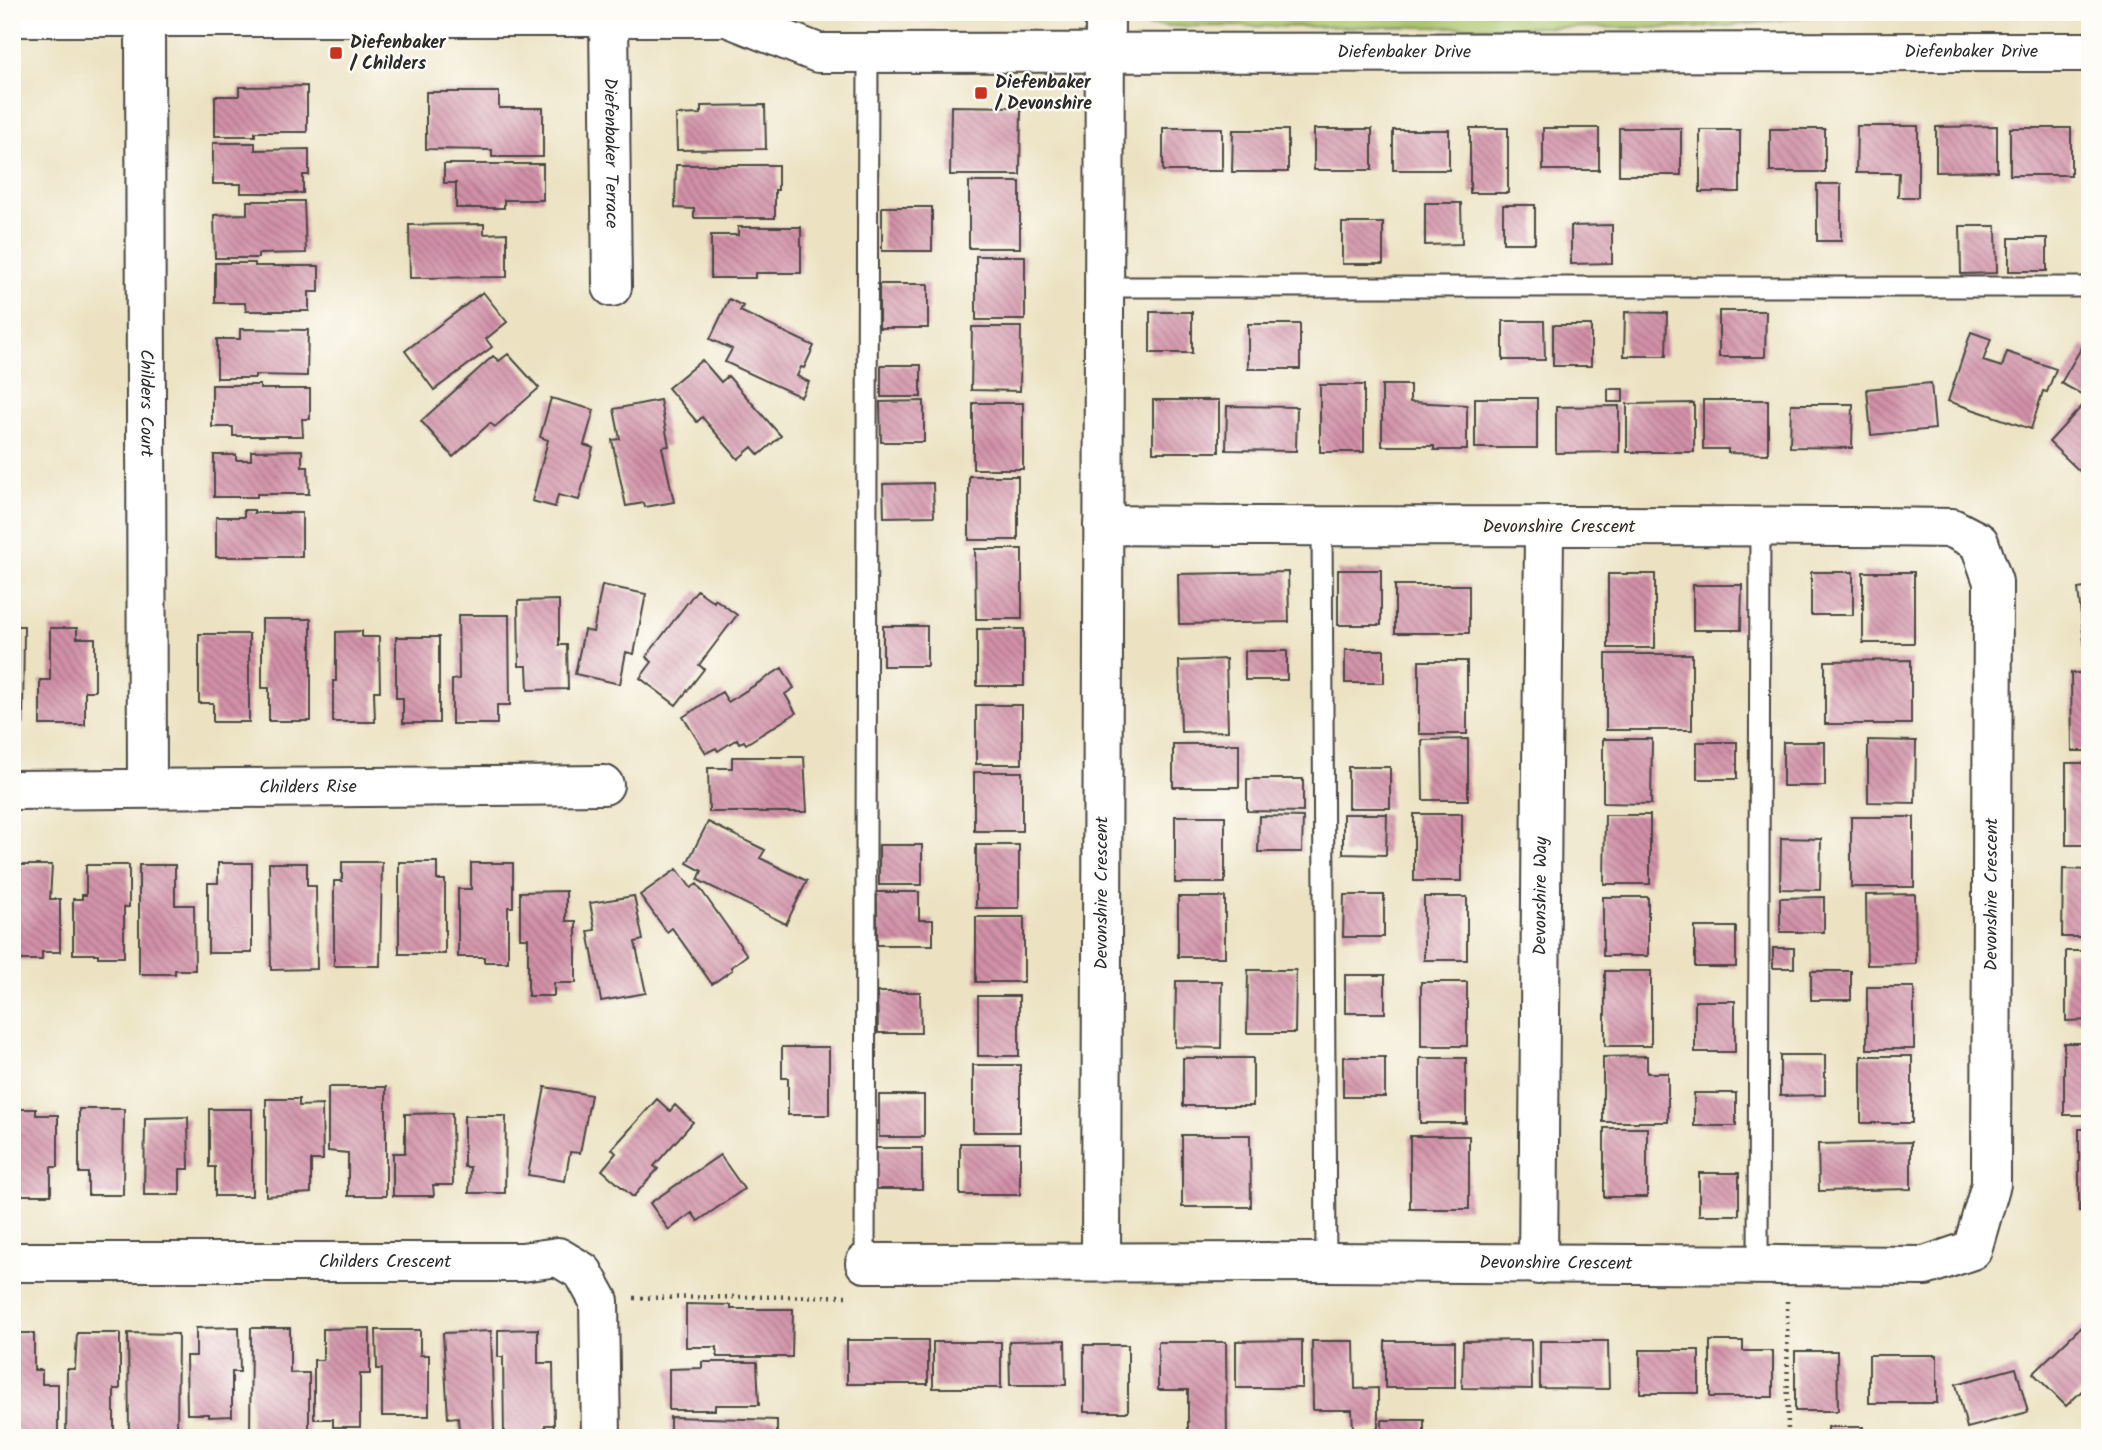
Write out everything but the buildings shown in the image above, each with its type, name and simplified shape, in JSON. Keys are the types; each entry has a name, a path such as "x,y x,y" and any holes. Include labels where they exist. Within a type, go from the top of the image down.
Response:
{"street":[{"name":"Devonshire Crescent","path":"1101,1261 1105,12"},
{"name":"Diefenbaker Drive","path":"12,16 609,18 733,15 818,53 2090,52"},
{"name":"Childers Court","path":"145,18 147,788"},
{"name":"Diefenbaker Terrace","path":"609,18 612,286"},
{"name":"Devonshire Crescent","path":"865,1263 1101,1261 1925,1266 1972,1250 1991,1184 1993,582 1979,542 1952,528 1760,525 1544,528 1103,525"},
{"name":"Devonshire Way","path":"1538,1265 1544,528"},
{"name":"Childers Rise","path":"12,790 604,785"},
{"name":"Childers Crescent","path":"12,1262 522,1262 558,1257 583,1272 599,1301 601,1438"}],"lane":[{"path":"865,1263 868,53"},
{"path":"1104,287 2090,287"},
{"path":"1322,525 1326,1262"},
{"path":"1758,1265 1760,525"}],"path":[{"path":"648,1297 851,1296 865,1263"},
{"path":"1787,1297 1788,1438"}],"green space":[{"path":"1183,12 1810,12 1811,16 1687,28 1149,26 1152,22"}],"place":[{"name":"Diefenbaker / Childers","path":"336,53"},
{"name":"Diefenbaker / Devonshire","path":"981,93"}]}
